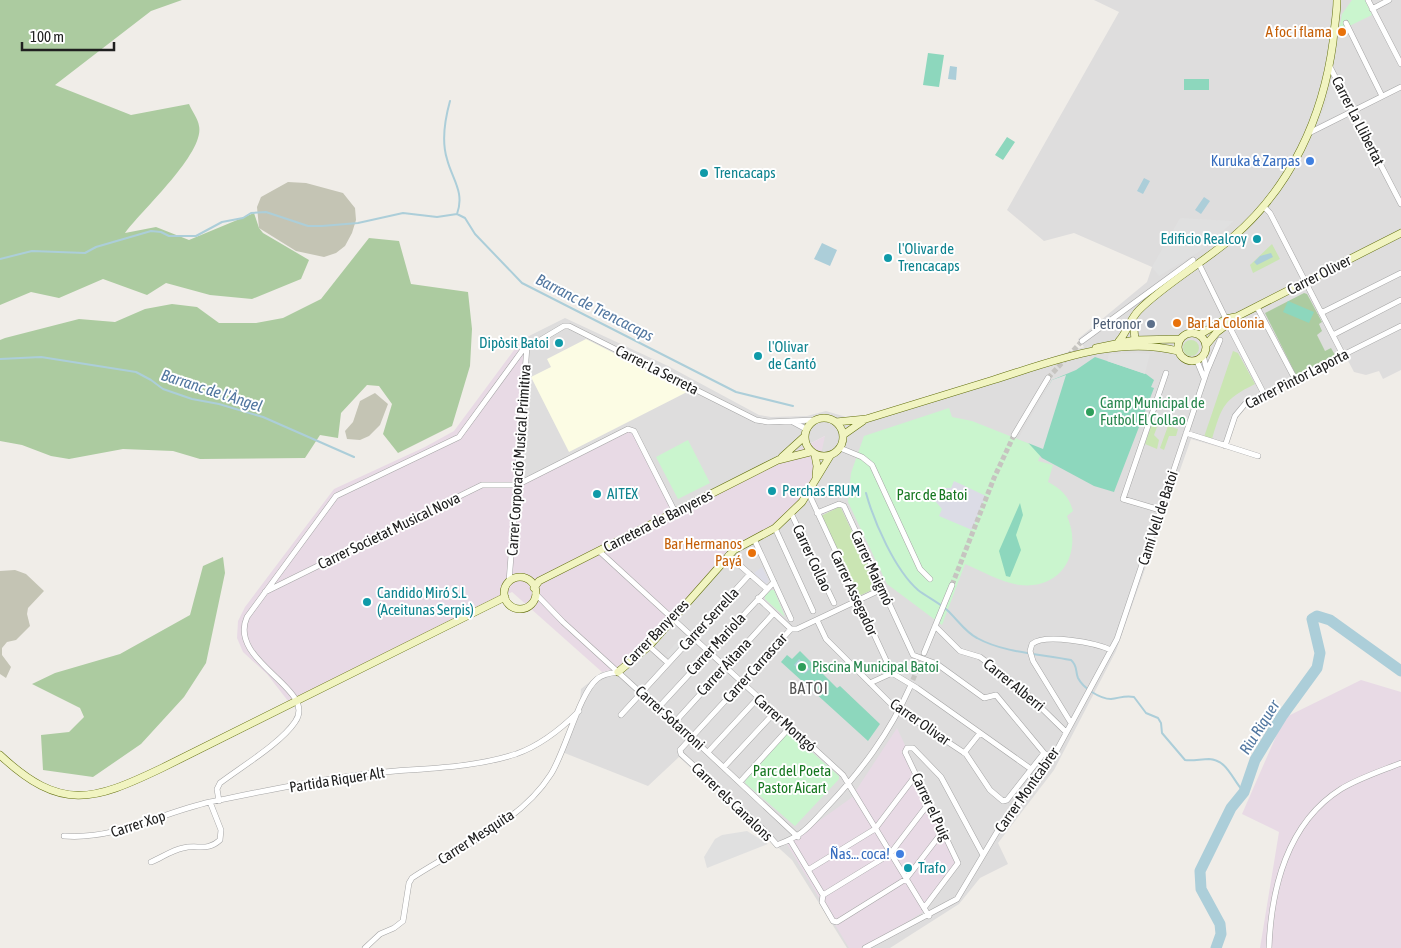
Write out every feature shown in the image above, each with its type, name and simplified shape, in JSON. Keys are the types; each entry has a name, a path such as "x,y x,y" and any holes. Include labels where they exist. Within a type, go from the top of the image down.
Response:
{"main road":[{"path":"1118,341 1146,304 1196,262 1234,236 1264,207 1293,164 1322,102 1329,65 1337,0"},
{"name":"Carrer Oliver","path":"1199,335 1401,233"},
{"path":"1133,319 1135,340"},
{"path":"1065,358 1115,348 1150,345 1178,351 1185,360 1197,361 1204,355 1206,345 1227,322"},
{"path":"836,422 843,435 840,448 830,456 813,453 805,433 814,420 825,418 836,422 866,419 1118,341 1180,339 1190,334 1199,335 1206,345"},
{"path":"1178,351 1180,339"},
{"path":"843,435 866,419"},
{"name":"Carretera de Banyeres","path":"778,460 805,433"},
{"name":"Carretera de Banyeres","path":"536,596 540,582 599,551 778,460 813,453"},
{"name":"Carrer Banyeres","path":"618,672 648,646 728,555 736,548 774,528 810,497 817,466 813,453"},
{"name":"Carrer Banyeres","path":"815,481 830,456"},
{"path":"504,601 505,588 512,578 540,582"},
{"path":"0,755 30,781 48,790 68,795 96,795 118,788 504,601 522,609 536,596 530,581"}],"street":[{"path":"1368,0 1401,64"},
{"path":"1372,9 1389,0"},
{"path":"1346,23 1382,96"},
{"name":"Carrer La Llibertat","path":"1329,65 1401,204"},
{"path":"1309,133 1401,87"},
{"path":"1264,207 1270,212 1343,355"},
{"path":"1082,341 1196,262 1264,394"},
{"path":"1322,313 1401,273"},
{"path":"1333,335 1401,300"},
{"path":"1257,307 1295,380"},
{"name":"Carrer La Serreta","path":"528,346 564,326 569,326 756,420 768,422 814,420"},
{"name":"Carrer Pintor Laporta","path":"1225,446 1240,409 1264,394 1401,326"},
{"name":"Camí Vell de Batoi","path":"1108,656 1129,606 1207,371 1220,340"},
{"path":"219,801 217,789 220,782 254,759 296,722 299,710 297,700 253,654 245,640 244,623 336,496 459,438 528,346"},
{"name":"Carrer Corporació Musical Primitiva","path":"512,578 528,346"},
{"name":"Camí Vell de Batoi","path":"1204,355 1207,371"},
{"path":"1197,361 1203,372 1204,380"},
{"path":"1160,510 1123,499 1166,373"},
{"path":"1014,434 1048,378"},
{"name":"Carrer La Serreta","path":"790,421 805,433"},
{"path":"517,485 632,429 675,512"},
{"path":"1186,433 1258,456"},
{"path":"840,448 862,457 872,465 920,569 930,579"},
{"name":"Carrer Societat Musical Nova","path":"265,593 482,484 517,485"},
{"name":"Carrer Assegador","path":"810,497 892,673"},
{"name":"Carrer Maigmó","path":"818,513 839,504 844,506 913,655 937,664 984,698 997,696 1044,753"},
{"name":"Carrer Collao","path":"791,513 834,603"},
{"path":"774,528 813,611"},
{"path":"754,539 791,619"},
{"name":"Carrer Montgó","path":"599,551 671,620 843,776 929,916"},
{"name":"Carrer Serrella","path":"728,555 767,589"},
{"name":"Carrer Serrella","path":"621,715 750,574"},
{"name":"Carrer Mariola","path":"659,707 774,582"},
{"path":"924,653 952,585"},
{"name":"Carrer Carrascar","path":"692,737 791,629 797,629 882,589"},
{"name":"Carrer Sotarroni","path":"536,596 641,693 692,737 798,837"},
{"path":"758,598 791,629"},
{"name":"Carrer Aitana","path":"675,722 774,613"},
{"name":"Carrer Olivar","path":"817,620 826,639 870,683 896,708 964,753 990,790 1005,801"},
{"name":"Carrer Alberri","path":"935,626 960,651 980,657 1022,689 1066,732"},
{"path":"1071,723 1033,661 1030,648 1036,641 1062,640 1111,650"},
{"name":"Carrer Serrella","path":"648,646 668,663"},
{"name":"Carrer Montcabrer","path":"865,948 929,916 959,897 997,832 1052,758 1108,656"},
{"name":"Carrer Banyeres","path":"455,768 522,752 550,734 579,711 588,690 597,679 603,675 618,672"},
{"path":"870,683 892,673 917,688 1031,769"},
{"path":"824,895 790,840 798,837 849,784 878,748 900,710 910,687"},
{"path":"708,752 758,698"},
{"name":"Carrer Mesquita","path":"365,948 380,934 394,928 403,921 409,883 412,878 501,822 534,798 554,768 579,711"},
{"path":"724,767 774,713"},
{"path":"740,782 790,727"},
{"path":"964,753 980,732"},
{"name":"Carrer els Canalons","path":"692,737 681,748 681,754 778,845 790,840"},
{"name":"Carrer el Puig","path":"924,908 958,863 905,752 908,746 913,748 941,777 983,856"},
{"path":"1044,753 1052,758"},
{"name":"Carrer Montcabrer","path":"1005,801 1044,753"},
{"path":"1269,948 1271,911 1277,885 1287,855 1302,827 1317,809 1340,790 1401,763"},
{"name":"Partida Riquer Alt","path":"210,802 373,773 455,768"},
{"path":"808,870 874,829 916,775"},
{"path":"150,862 182,848 195,847 199,849 212,846 220,840 221,830 210,802"},
{"name":"Carrer Xop","path":"64,836 97,836 210,802"},
{"path":"929,803 890,854 824,895 822,902 834,921 840,921 906,879 943,832"}],"shaded area":[{"path":"1094,0 1401,0 1401,370 1383,379 1379,371 1366,375 1354,372 1345,355 1245,407 1238,416 1226,449 1191,439 1116,651 1054,770 998,843 1008,864 980,878 959,904 890,948 847,948 792,860 679,757 648,786 562,752 579,712 581,689 602,672 627,666 825,436 675,512 517,485 529,336 565,318 668,366 759,415 771,417 807,416 826,411 846,417 868,416 1084,347 1078,339 1147,282 1152,267 1074,233 1044,241 1007,210 1119,12"},
{"path":"1333,78 1349,110 1317,124 1325,107"},
{"path":"288,182 306,183 343,193 355,208 356,220 352,233 345,246 336,253 324,257 296,251 259,228 257,207 261,197"},
{"path":"1180,218 1234,221 1200,251 1159,276 1152,267"},
{"path":"529,336 517,485 632,427 675,512 825,436 814,487 775,528 737,548 627,666 602,672 512,592 288,701 267,674 243,652 237,638 238,621 245,607 334,489 425,447 454,431 523,338"},
{"path":"586,339 689,391 569,452 531,377 551,367 547,359"},
{"path":"1109,354 1150,354 1145,374 1107,361"},
{"path":"1066,375 1043,449 1018,439 1052,380"},
{"path":"375,393 388,404 380,425 369,436 360,440 347,439 345,431 353,422 360,401"},
{"path":"954,481 986,496 972,530 939,516 942,509 936,502 936,494 943,488 951,488"},
{"path":"762,567 769,581 766,584 754,573"},
{"path":"15,570 26,574 44,591 28,608 27,614 30,626 16,640 7,642 2,648 2,655 11,667 6,678 0,674 0,571"},
{"path":"680,639 684,642 670,657 666,654"},
{"path":"1361,680 1401,692 1401,948 1260,948 1279,832 1242,814 1284,718"},
{"path":"897,728 960,863 923,912 866,948 849,948 787,844 851,798"},
{"path":"747,831 768,844 707,868 704,857 715,839 722,835"}],"green space":[{"path":"0,0 182,0 151,11 55,85 131,115 189,104 196,118 199,126 198,137 192,151 170,181 125,233 156,227 189,240 254,213 259,228 263,233 309,260 301,279 252,299 210,295 166,283 147,295 103,279 59,298 31,292 0,305"},
{"path":"1352,0 1365,0 1372,15 1339,31 1342,14"},
{"path":"928,53 944,55 939,87 923,85"},
{"path":"1184,79 1209,79 1209,90 1184,90"},
{"path":"1007,137 1015,142 1003,160 995,155"},
{"path":"369,238 399,241 411,284 468,292 472,329 470,366 452,426 398,453 383,434 392,404 379,386 367,385 341,413 338,438 320,435 305,458 200,459 173,451 123,449 69,459 51,456 22,445 0,441 0,340 79,319 115,322 145,309 172,304 197,307 219,323 256,323 283,318 321,299"},
{"path":"1272,244 1280,259 1253,273 1250,265"},
{"path":"1304,293 1307,294 1322,322 1319,324 1322,331 1317,335 1325,351 1331,348 1335,355 1296,375 1265,313"},
{"path":"1288,301 1314,312 1309,323 1283,312"},
{"path":"1188,340 1194,340 1199,345 1197,354 1188,356 1183,351 1183,345"},
{"path":"1233,351 1238,353 1255,384 1236,395 1225,405 1218,419 1212,439 1204,437"},
{"name":"Camp Municipal de Futbol El Collao","path":"1095,357 1146,374 1154,380 1151,387 1154,388 1114,492 1094,486 1042,458 1022,436 1052,380 1076,370"},
{"name":"Parc de Batoi","path":"949,408 952,417 972,421 1043,449 1038,461 1053,465 1048,482 1064,494 1073,511 1067,516 1072,543 1070,555 1058,575 1035,585 1020,585 1006,582 965,564 942,625 887,584 848,502 851,473 864,436"},
{"path":"1153,420 1159,422 1154,435 1159,440 1157,449 1145,444"},
{"path":"1168,426 1178,429 1176,436 1169,436 1164,450 1160,448"},
{"path":"688,440 710,483 678,499 656,457"},
{"path":"1020,503 1023,515 1016,535 1021,550 1010,577 1006,576 999,551"},
{"path":"839,507 878,587 861,595 858,594 821,516"},
{"path":"223,557 225,573 206,663 184,697 141,744 93,777 43,770 41,735 69,732 84,717 80,708 32,684 55,673 120,654 190,615 203,566"},
{"path":"771,590 774,590 785,617 765,599 765,596"},
{"path":"800,651 837,688 840,686 880,724 868,741 781,662 787,655 792,659"},
{"name":"Parc del Poeta Pastor Aicart","path":"789,732 839,776 839,779 795,826 745,783 746,779"}],"water":[{"path":"950,66 957,67 956,80 948,79"},
{"path":"1144,178 1150,181 1143,194 1137,191"},
{"path":"1204,197 1210,201 1201,214 1195,210"},
{"path":"822,243 837,250 830,266 814,259"},
{"path":"1271,253 1273,257 1257,265 1254,262 1260,256"},
{"name":"Piscina Municipal Batoi","path":"799,659 810,669 804,674 794,665"}],"waterway":[{"path":"450,101 445,122 444,144 449,166 459,192 460,199 457,214"},
{"name":"Barranc de Trencacaps","path":"0,259 32,251 85,253 96,247 151,231 161,232 169,236 196,236 222,222 243,218 251,213 266,212 308,226 358,223 403,213 437,217 457,214 465,218 475,234 522,283 736,392 793,406"},
{"name":"Barranc de l'Àngel","path":"0,359 41,357 136,372 163,389 192,399 219,404 263,417 354,457"},
{"name":"Barranc de Trencacaps","path":"866,493 874,518 886,545 909,581 918,590 940,604 969,632 977,638 999,647 1071,660 1076,666 1080,682 1088,689 1107,699 1134,697 1146,713 1158,718 1161,723 1162,733 1185,760 1209,759 1221,763 1244,792"},
{"name":"Riu Riquer","path":"1216,948 1221,934 1220,924 1201,889 1200,871 1231,808 1244,792 1255,760 1282,716 1317,668 1320,653 1312,619 1317,616 1330,620 1401,671"}],"tunnel":[{"path":"1048,378 1082,341"},
{"path":"952,585 994,478 1014,435"},
{"path":"910,687 923,655"}],"place":[{"name":"A foc i flama","path":"1342,32"},
{"name":"Kuruka & Zarpas","path":"1310,161"},
{"name":"Trencacaps","path":"704,173"},
{"name":"Edificio Realcoy","path":"1257,239"},
{"name":"l'Olivar de Trencacaps","path":"888,258"},
{"name":"Bar La Colonia","path":"1177,323"},
{"name":"Petronor","path":"1151,324"},
{"name":"Dipòsit Batoi","path":"559,343"},
{"name":"l'Olivar de Cantó","path":"758,356"},
{"name":"Camp Municipal de Futbol El Collao","path":"1090,412"},
{"name":"Perchas ERUM","path":"772,491"},
{"name":"AITEX","path":"597,494"},
{"name":"Bar Hermanos Payá","path":"752,553"},
{"name":"Candido Miró S.L (Aceitunas Serpis)","path":"367,602"},
{"name":"Piscina Municipal Batoi","path":"802,667"},
{"name":"Ñas... coca!","path":"900,854"},
{"name":"Trafo","path":"908,868"}],"district":[{"name":"BATOI","path":"809,688"}]}
